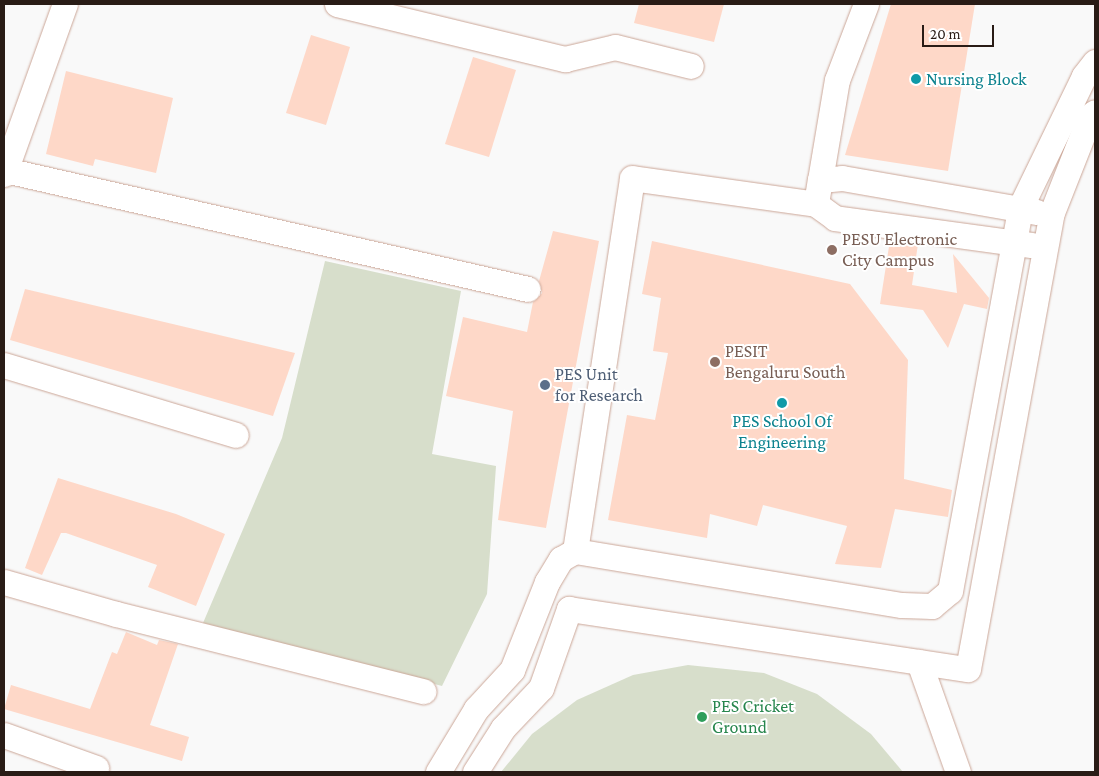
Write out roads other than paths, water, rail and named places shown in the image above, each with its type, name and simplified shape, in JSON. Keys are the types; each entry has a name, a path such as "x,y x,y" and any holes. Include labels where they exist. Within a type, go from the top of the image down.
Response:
{"street":[{"path":"65,4 5,172 528,289"},
{"path":"337,4 566,59 615,47 691,66"},
{"path":"816,204 837,80 866,4"},
{"path":"438,772 476,709 512,670 546,588 561,559 575,552 902,605 932,606 950,591 957,567 1020,208 1091,73"},
{"path":"546,588 569,609 968,668 1051,215 1090,116 1095,112"},
{"path":"575,552 632,178 816,204 835,218 1045,248"},
{"path":"820,180 842,178 1051,215"},
{"path":"4,365 236,434"},
{"path":"4,582 116,614 423,691"},
{"path":"475,772 503,728 541,688 569,609"},
{"path":"919,662 958,772"},
{"path":"476,709 503,728"},
{"path":"4,735 96,768"}],"place":[{"name":"Nursing Block","path":"916,79"},
{"name":"PESU Electronic City Campus","path":"832,250"},
{"name":"PESIT Bengaluru South","path":"715,362"},
{"name":"PES Unit for Research","path":"545,385"},
{"name":"PES School Of Engineering","path":"782,403"},
{"name":"PES Cricket Ground","path":"702,717"}]}
